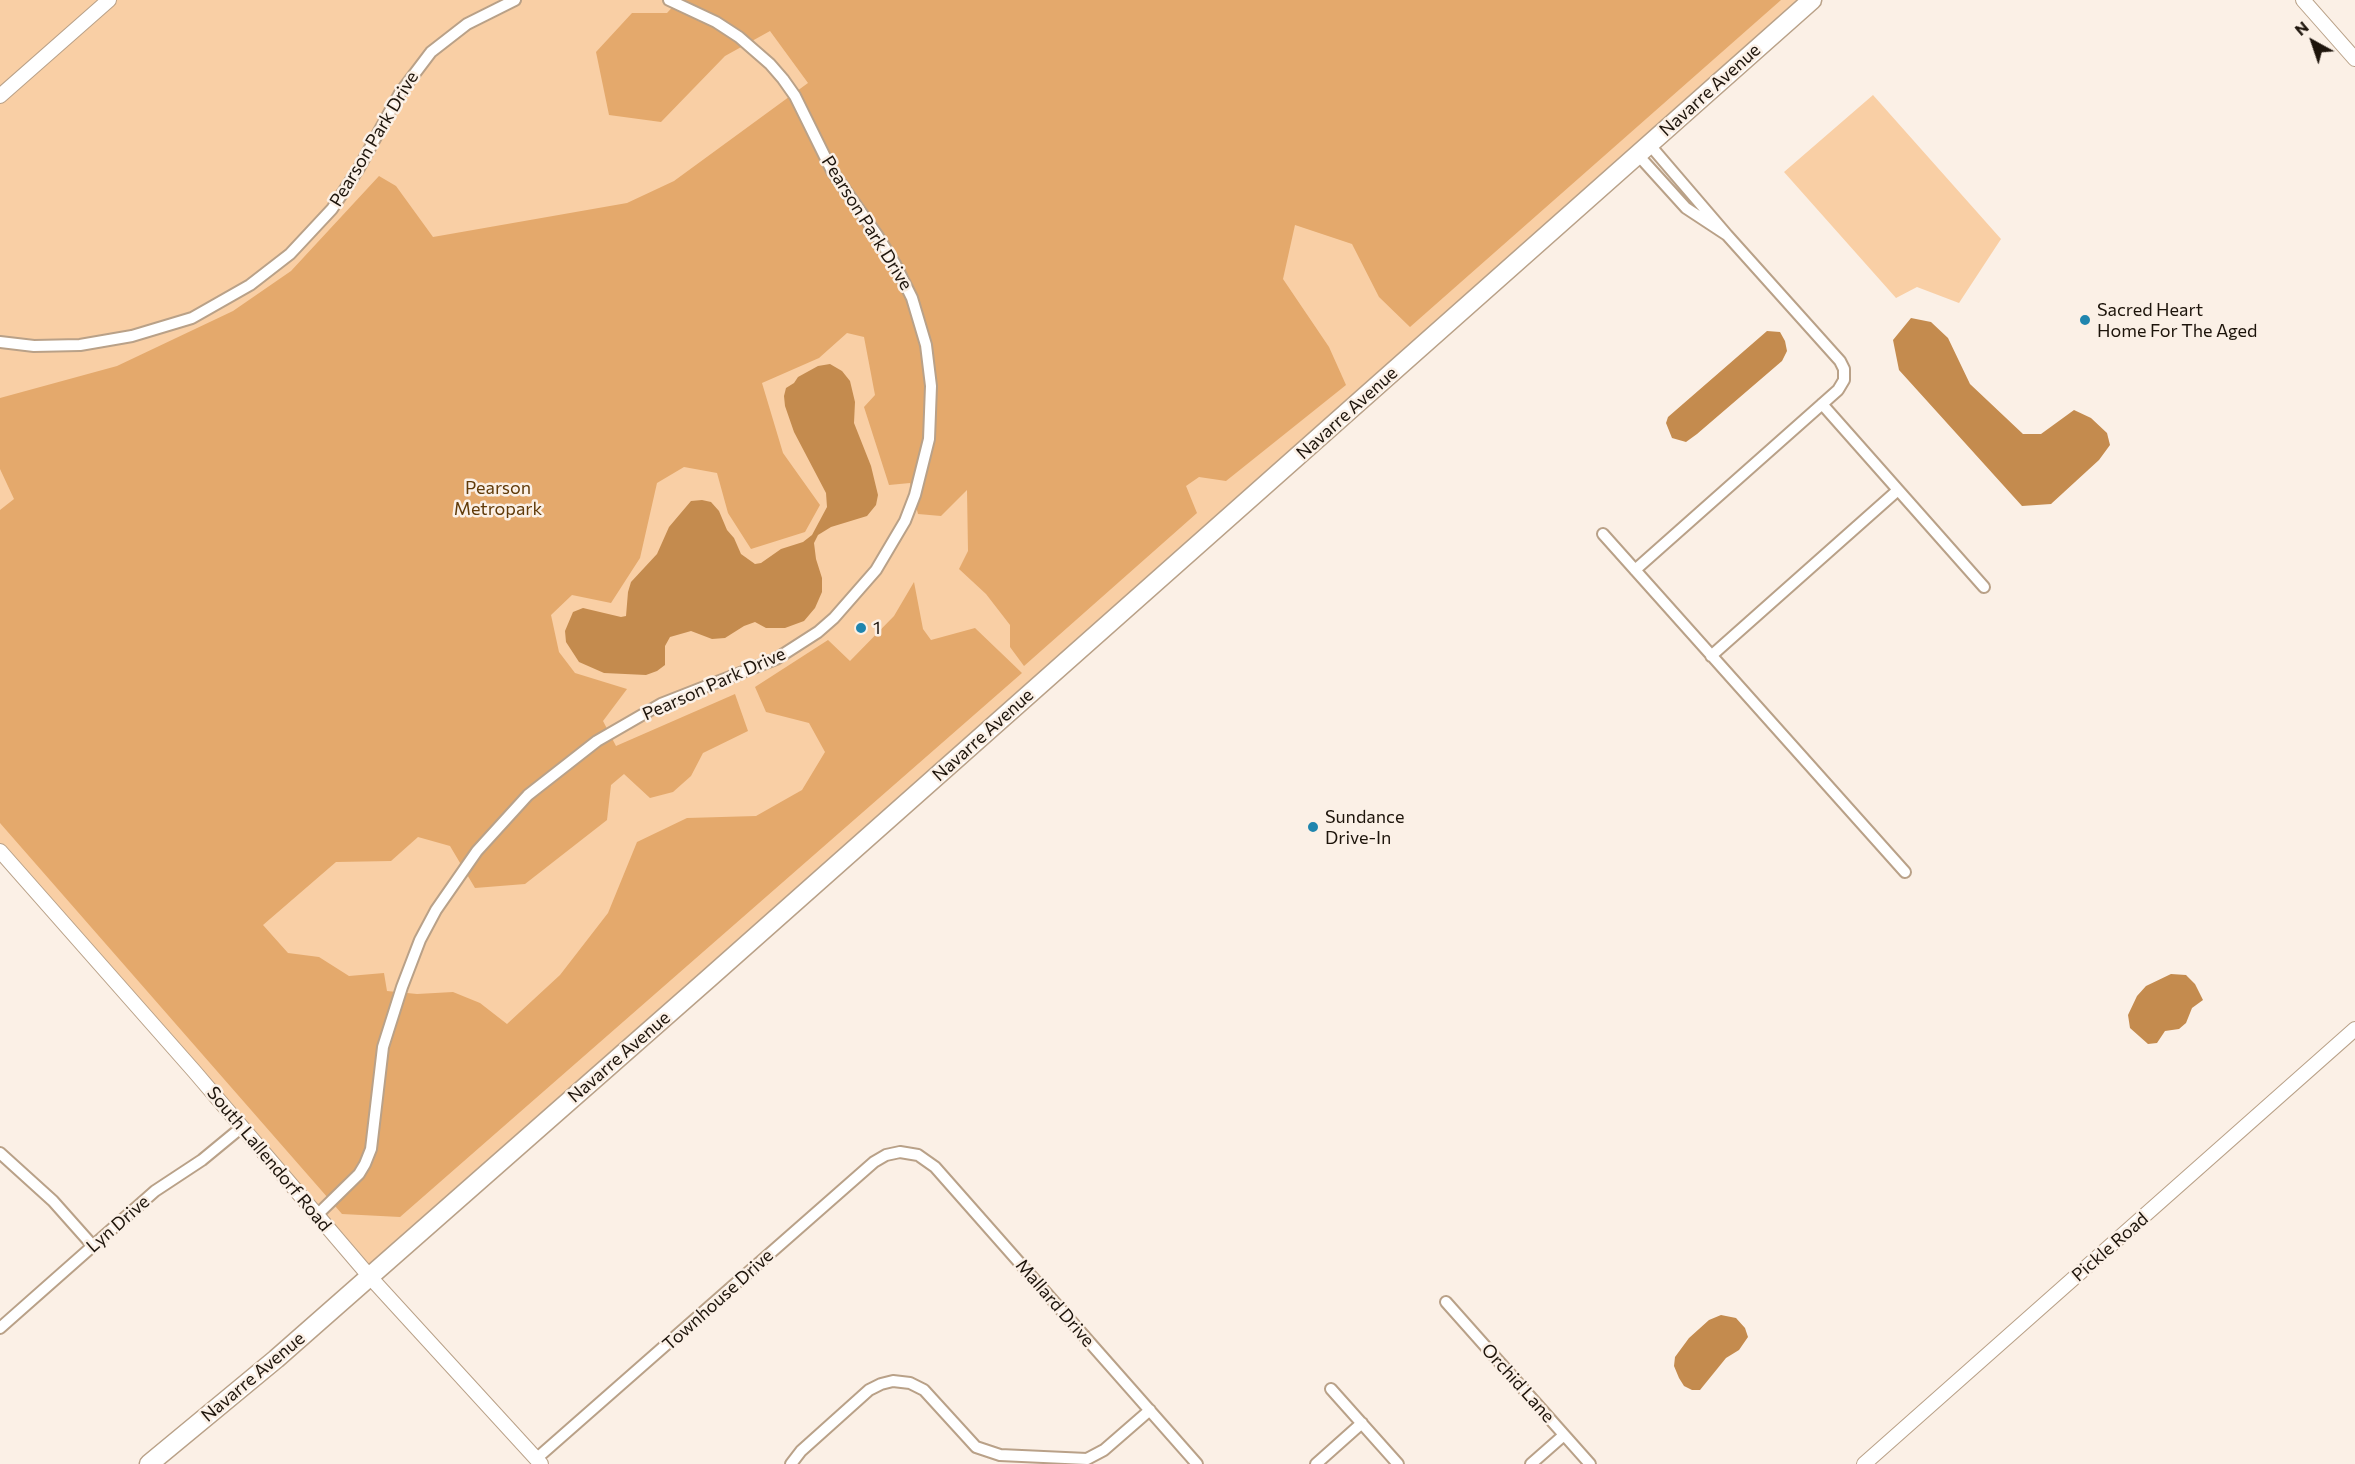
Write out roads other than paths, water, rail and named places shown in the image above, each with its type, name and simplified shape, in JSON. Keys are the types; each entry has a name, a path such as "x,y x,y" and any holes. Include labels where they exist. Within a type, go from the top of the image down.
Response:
{"highway":[{"name":"Navarre Avenue","path":"149,1464 370,1277 1812,0"}],"street":[{"path":"0,96 109,0"},
{"name":"Pearson Park Drive","path":"0,342 34,346 80,345 132,336 192,318 249,285 290,254 332,209 355,175 400,93 431,52 467,24 515,0"},
{"name":"Pearson Park Drive","path":"316,1216 359,1174 365,1164 370,1149 384,1047 402,987 420,940 436,910 477,851 528,795 597,741 662,704 776,659 807,640 834,618 876,570 891,546 905,521 923,469 931,416 931,376 926,345 912,297 895,264 832,171 795,96 770,64 750,45 724,27 669,0"},
{"path":"2303,0 2355,59"},
{"path":"1635,570 1822,404 1842,385 1845,375 1842,365 1727,235 1643,149"},
{"path":"1822,404 1984,587"},
{"path":"1711,656 1898,490"},
{"path":"1603,534 1905,872"},
{"name":"South Lallendorf Road","path":"0,851 242,1127 316,1216 538,1461"},
{"name":"Pickle Road","path":"1864,1464 2355,1029"},
{"name":"Lyn Drive","path":"0,1328 155,1191 202,1160 242,1127"},
{"name":"Mallard Drive","path":"905,1152 922,1157 935,1167 1197,1464"},
{"name":"Townhouse Drive","path":"538,1461 874,1162 886,1155 905,1152"},
{"path":"0,1153 53,1201 93,1246"},
{"name":"Orchid Lane","path":"1446,1302 1590,1464"},
{"path":"791,1464 801,1451 869,1390 893,1381 910,1383 924,1390 976,1447 1000,1455 1087,1459 1104,1450 1150,1410"},
{"path":"1331,1389 1398,1464"},
{"path":"1316,1464 1362,1423"},
{"path":"1531,1464 1564,1435"}],"place":[{"name":"Sacred Heart Home For The Aged","path":"2085,320"},
{"name":"1","path":"861,628"},
{"name":"Sundance Drive-In","path":"1313,827"}],"park label":[{"name":"Pearson Metropark","path":"498,498"}]}
